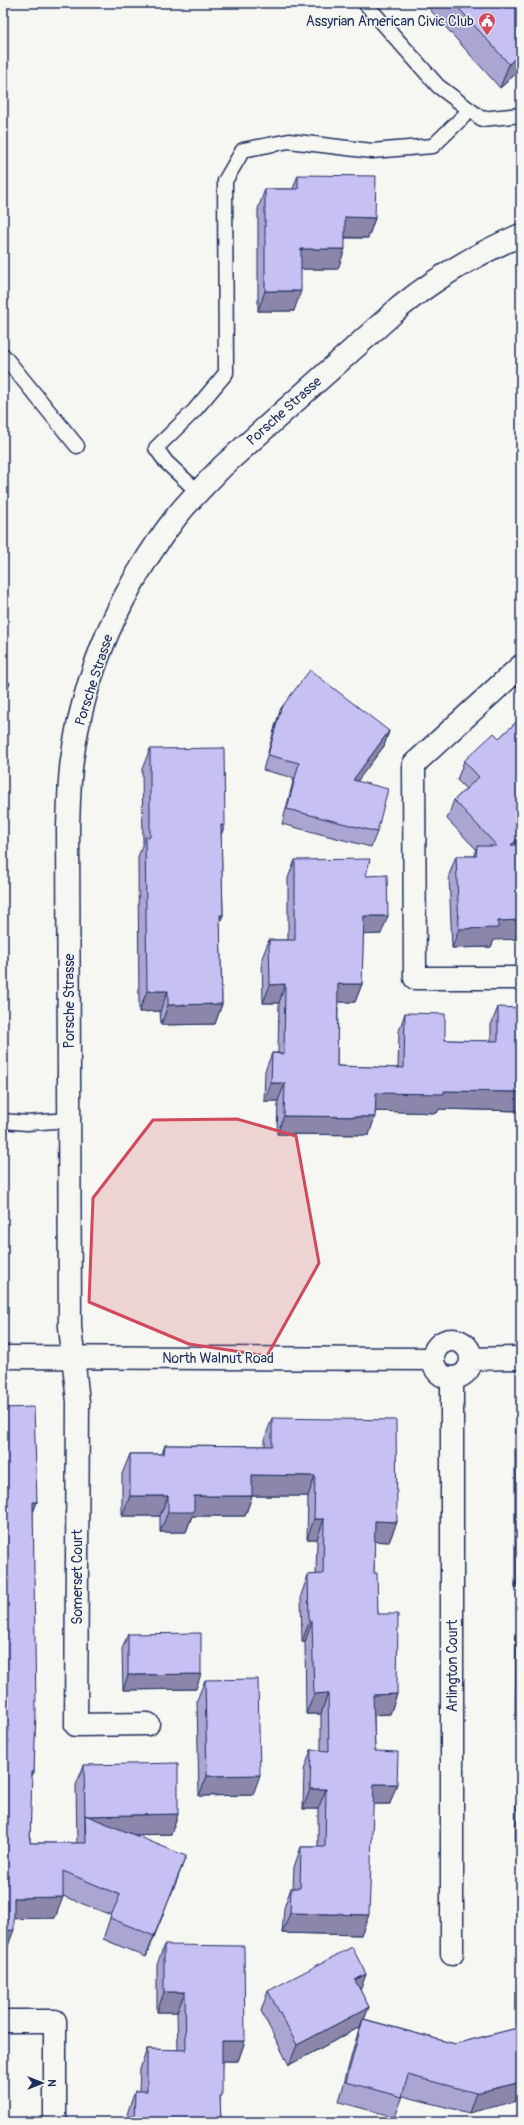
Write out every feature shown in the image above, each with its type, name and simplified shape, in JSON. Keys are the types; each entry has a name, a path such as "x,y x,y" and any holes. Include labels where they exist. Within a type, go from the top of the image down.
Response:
{"street":[{"name":"Porsche Strasse","path":"73,1357 70,1326 68,826 71,775 77,729 93,674 123,600 157,543 198,492 223,466 394,312 425,287 474,256 521,235"},
{"path":"521,666 414,764 414,772 415,978 521,978"},
{"path":"448,1340 461,1342 466,1347 471,1359 467,1370 458,1378 446,1378 436,1371 433,1359 437,1347 448,1340"},
{"name":"North Walnut Road","path":"3,1357 433,1359"},
{"name":"Somerset Court","path":"73,1357 78,1402 76,1725 148,1724"},
{"path":"471,1359 521,1358"},
{"name":"Arlington Court","path":"452,1378 452,1954"},
{"path":"3,2021 55,2021 55,2122"}],"lane":[{"path":"365,3 438,86 482,119 521,115"},
{"path":"198,492 166,462 156,448 194,411 226,373 225,181 243,150 289,141 372,151 433,146 470,110"},
{"path":"3,355 77,446"},
{"path":"3,1121 27,1123 69,1120"}],"highlighted area":[{"path":"237,1119 296,1136 319,1263 267,1356 189,1344 89,1302 93,1198 153,1120"}],"building":[{"path":"454,3 521,3 521,53 509,64"},
{"path":"298,175 376,176 375,218 345,217 345,249 301,249 301,291 265,291 265,189 298,189"},
{"path":"310,670 389,731 353,780 388,789 377,832 287,809 299,763 268,755 281,708"},
{"path":"3,675 10,683 3,690"},
{"path":"521,718 521,836 511,845 521,845 521,920 498,921 498,928 459,929 456,856 476,856 477,846 497,846 454,800 479,777 464,761 494,733 499,738"},
{"path":"224,748 225,825 221,825 223,915 220,915 222,1004 168,1005 168,991 147,991 145,837 150,837 150,749"},
{"path":"370,859 366,876 387,875 388,916 364,916 362,984 338,984 337,1066 404,1068 405,1013 445,1014 445,1040 498,1041 498,1007 521,1008 521,1092 444,1091 444,1094 376,1093 375,1117 284,1116 285,1083 271,1083 272,1053 284,1054 285,984 270,985 269,940 295,940 295,860"},
{"path":"34,1407 37,1502 33,1502 36,1711 34,1772 32,1772 30,1843 86,1843 85,1815 186,1856 154,1936 110,1918 120,1895 63,1871 63,1897 14,1898 14,1930 3,1931 3,1408"},
{"path":"272,1418 396,1420 397,1522 375,1521 374,1573 377,1573 378,1614 398,1614 397,1694 373,1695 375,1751 398,1752 397,1784 374,1784 369,1915 290,1913 291,1888 300,1888 301,1847 325,1847 326,1789 310,1789 311,1750 329,1751 328,1693 314,1694 312,1622 309,1622 308,1575 323,1574 324,1519 314,1519 315,1476 252,1475 252,1496 194,1496 194,1512 168,1512 168,1496 130,1496 130,1454 164,1454 165,1445 272,1446"},
{"path":"201,1633 201,1674 128,1675 128,1634"},
{"path":"258,1679 260,1775 207,1776 205,1680"},
{"path":"178,1763 178,1814 85,1816 84,1765"},
{"path":"164,1945 244,1946 245,2041 222,2041 222,2096 220,2096 221,2122 134,2122 135,2091 147,2091 147,2049 186,2050 185,1992 164,1992"},
{"path":"352,1947 366,1974 355,1980 369,2007 297,2045 268,1991"},
{"path":"363,2019 455,2044 521,2027 521,2082 476,2093 408,2075 402,2097 346,2082"}],"place":[{"name":"Assyrian American Civic Club","path":"487,36"}]}
